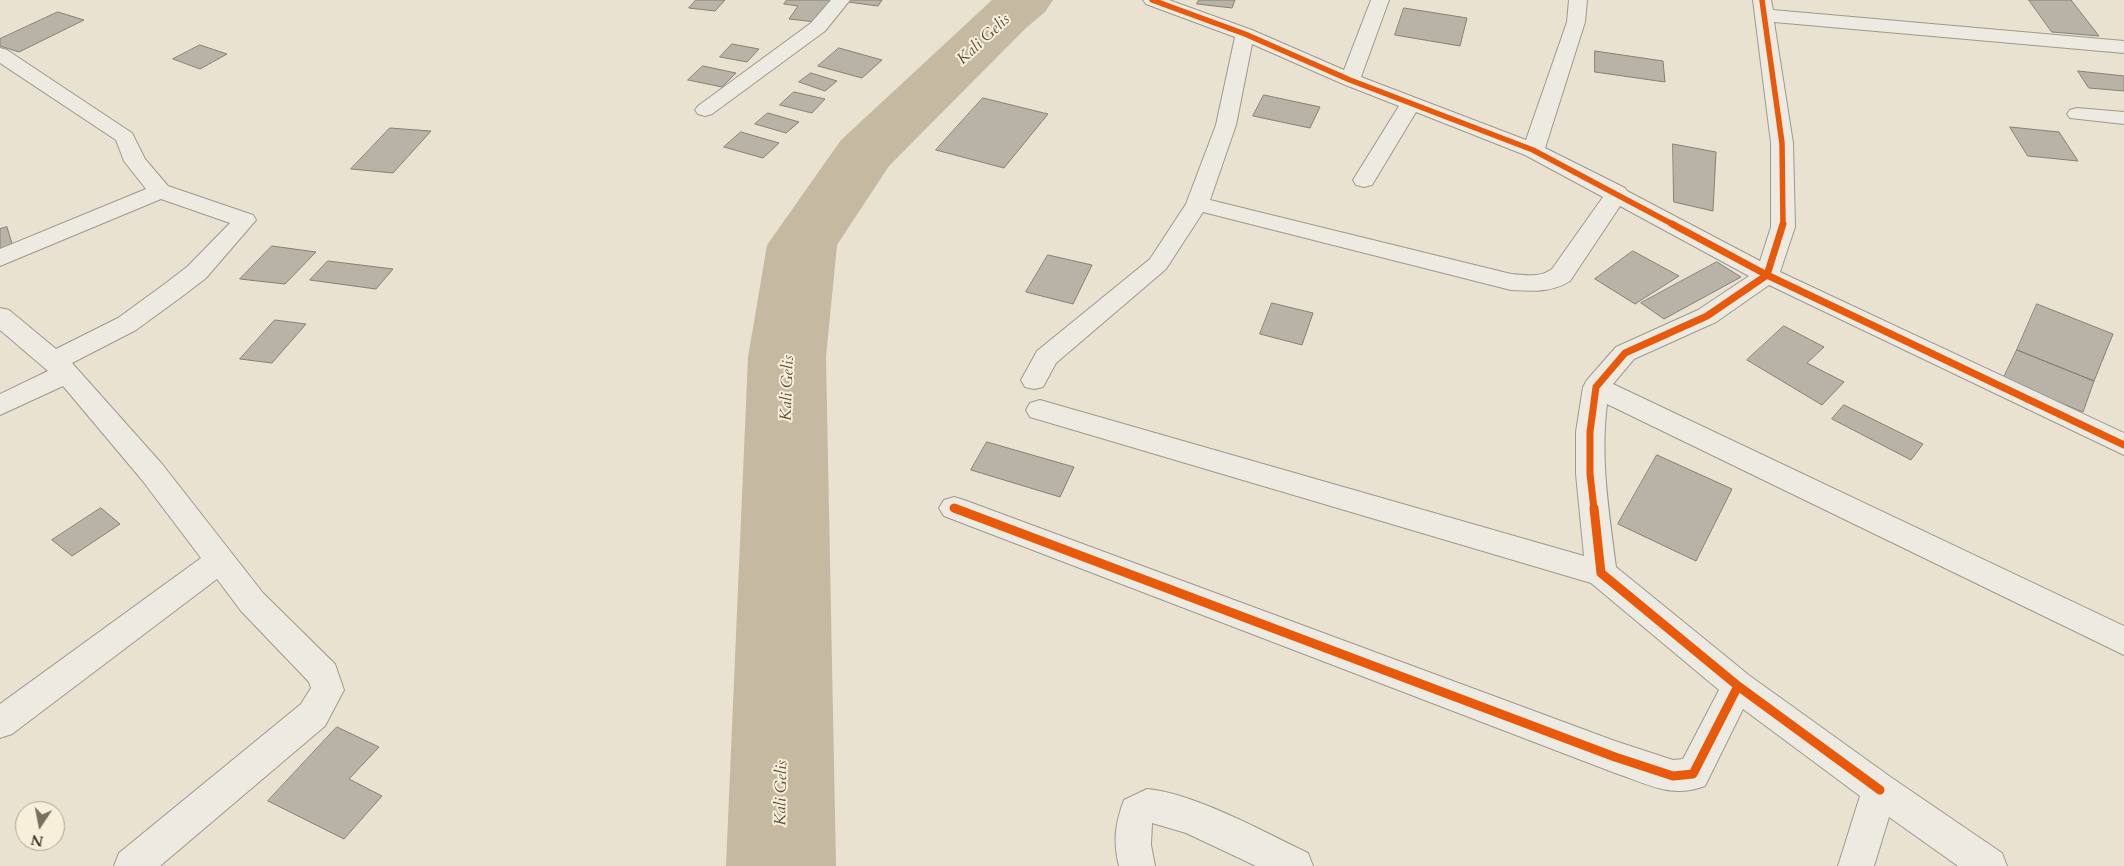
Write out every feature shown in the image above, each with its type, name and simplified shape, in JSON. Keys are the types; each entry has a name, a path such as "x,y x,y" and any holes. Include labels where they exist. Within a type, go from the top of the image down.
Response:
{"street":[{"path":"706,110 818,27 841,0"},
{"path":"1152,0 1245,34 1350,80 1533,150 1767,275 2124,444"},
{"path":"1350,80 1380,0"},
{"path":"1533,150 1576,22 1578,0"},
{"path":"1601,573 1590,474 1590,432 1596,388 1625,353 1707,316 1767,275 1783,227 1782,143 1763,8 2124,47"},
{"path":"1034,380 1046,357 1158,264 1197,204 1226,125 1245,34"},
{"path":"0,54 125,137 135,161 160,191 245,220 196,272 175,288 127,324 0,405"},
{"path":"1364,180 1412,104"},
{"path":"2077,114 2124,118"},
{"path":"0,258 160,191"},
{"path":"1197,204 1511,282 1537,284 1554,281 1561,275 1617,194"},
{"path":"0,316 60,367 152,472 252,602 323,674 328,690 313,715 132,866"},
{"path":"1596,388 2124,641"},
{"path":"1040,410 1601,573 1738,686 1880,790 1989,866"},
{"path":"954,508 1615,757 1673,776 1693,774 1738,686"},
{"path":"0,723 220,560"},
{"path":"1856,866 1880,790"},
{"path":"1136,866 1131,842 1132,826 1136,812 1147,806 1176,812 1295,866"}],"building":[{"path":"696,0 725,0 715,11 689,8"},
{"path":"787,0 831,0 816,22 789,19 798,6 784,4"},
{"path":"849,0 882,0 878,6 848,2"},
{"path":"1199,0 1235,0 1232,8 1197,4"},
{"path":"2029,0 2071,0 2099,36 2052,32"},
{"path":"1404,8 1467,18 1460,46 1395,35"},
{"path":"58,12 84,20 19,52 0,46 0,39"},
{"path":"732,44 759,49 747,62 720,57"},
{"path":"200,45 227,54 200,69 173,59"},
{"path":"839,48 882,60 862,78 818,66"},
{"path":"1595,51 1663,61 1665,82 1595,72"},
{"path":"703,66 736,73 722,87 688,80"},
{"path":"2078,71 2124,76 2124,91 2089,88"},
{"path":"811,73 837,81 825,91 799,82"},
{"path":"794,92 825,99 812,113 780,105"},
{"path":"1264,95 1320,107 1310,128 1253,116"},
{"path":"983,98 1048,114 1004,168 936,150"},
{"path":"768,113 799,122 786,133 755,124"},
{"path":"2010,127 2059,132 2078,161 2028,156"},
{"path":"390,128 431,131 393,173 351,169"},
{"path":"741,132 779,143 763,158 724,147"},
{"path":"1673,144 1716,152 1713,211 1674,202"},
{"path":"7,227 13,247 0,251 0,229"},
{"path":"272,246 316,252 285,284 240,279"},
{"path":"1633,251 1679,276 1635,304 1595,279"},
{"path":"1048,255 1092,265 1073,304 1026,292"},
{"path":"328,261 393,269 376,289 310,280"},
{"path":"1717,262 1741,277 1664,319 1641,303"},
{"path":"1272,303 1313,313 1302,345 1260,334"},
{"path":"2037,304 2113,334 2094,381 2017,350"},
{"path":"275,320 306,324 272,363 240,359"},
{"path":"1784,326 1824,347 1807,363 1844,382 1822,405 1747,360"},
{"path":"2017,350 2094,381 2083,412 2003,379"},
{"path":"1844,405 1923,444 1911,460 1832,419"},
{"path":"987,442 1074,467 1060,497 971,470"},
{"path":"1657,455 1732,489 1696,561 1618,524"},
{"path":"101,508 120,524 72,556 52,540"},
{"path":"337,727 379,747 349,779 382,796 344,839 268,801"}],"waterway":[{"name":"Kali Gelis","path":"781,866 787,357 802,245 864,154 1005,17 1026,0"}],"cycle path":[{"path":"1152,0 1245,34 1350,80 1533,150 1767,275 2124,445"},
{"path":"1762,0 1782,143 1783,227 1767,275 1707,316 1625,353 1596,387 1590,432 1590,474 1601,573 1738,686 1880,790"},
{"path":"954,508 1615,757 1673,776 1693,774 1738,686"}]}
